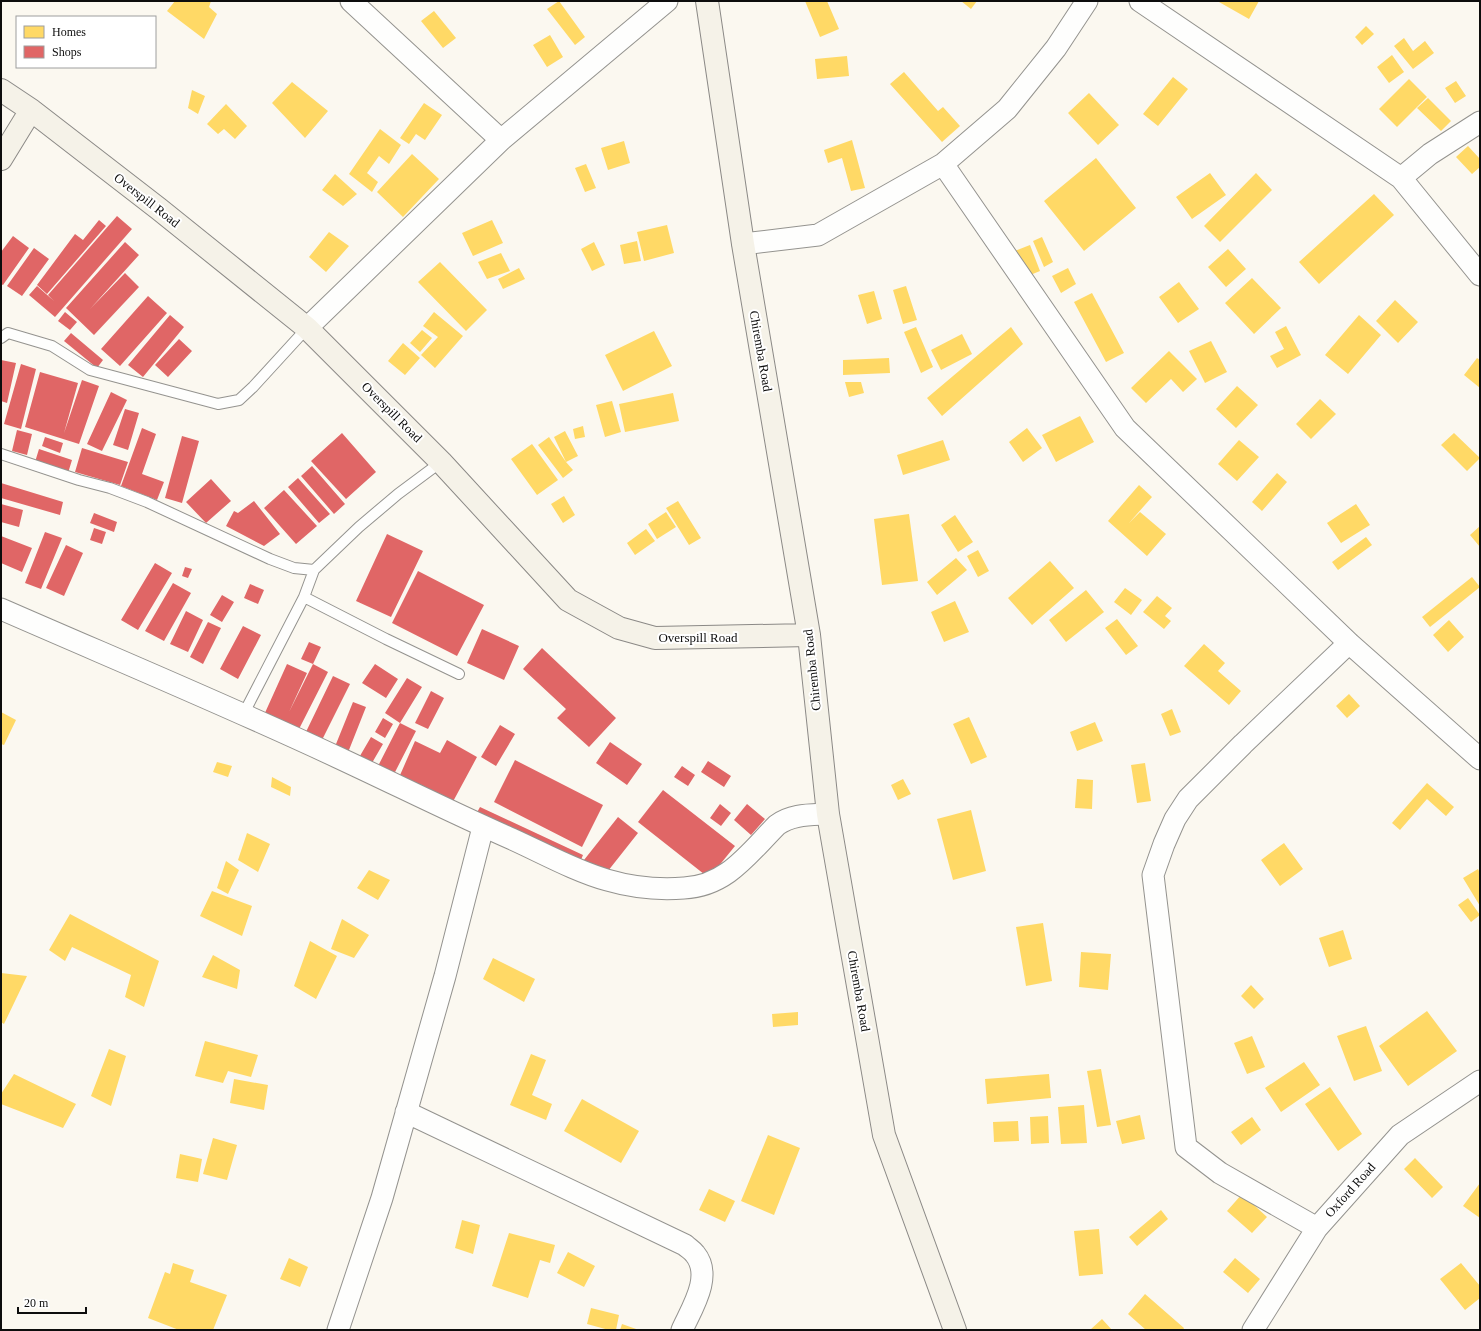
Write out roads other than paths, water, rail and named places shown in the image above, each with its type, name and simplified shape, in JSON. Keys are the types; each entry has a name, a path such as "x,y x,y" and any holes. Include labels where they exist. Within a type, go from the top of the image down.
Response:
{"main road":[{"name":"Chiremba Road","path":"707,1 744,244 809,635 828,814 884,1135 955,1330"},
{"name":"Overspill Road","path":"1,90 31,110 159,208 307,328 441,462 568,600 619,628 655,638 809,635"},
{"path":"1,159 31,110"}],"street":[{"path":"351,1 501,140"},
{"path":"307,328 501,140 667,1"},
{"path":"744,244 818,235 943,164 1007,109 1056,48 1087,1"},
{"path":"1140,1 1401,178 1480,275"},
{"path":"1401,178 1430,154 1480,122"},
{"path":"943,164 1125,428 1349,643 1480,759"},
{"path":"1,609 335,756 587,873 620,884 654,888 704,886 720,879 732,870 777,825 785,819 796,816 828,814"},
{"path":"1317,1228 1220,1173 1186,1147 1153,875 1175,819 1188,799 1242,744 1349,643"},
{"path":"338,1330 382,1198 445,976 483,826"},
{"name":"Oxford Road","path":"1253,1330 1317,1228 1400,1135 1480,1081"},
{"path":"406,1112 685,1245 695,1254 700,1264 702,1281 698,1296 682,1330"}],"lane":[{"path":"1,338 8,333 52,346 90,370 218,404 239,400 253,387 307,328"},
{"path":"1,454 79,480 110,488 147,502 270,559 294,568 314,570"},
{"path":"242,715 304,597 314,570 359,527 398,494 441,462"},
{"path":"304,597 459,674"}]}
